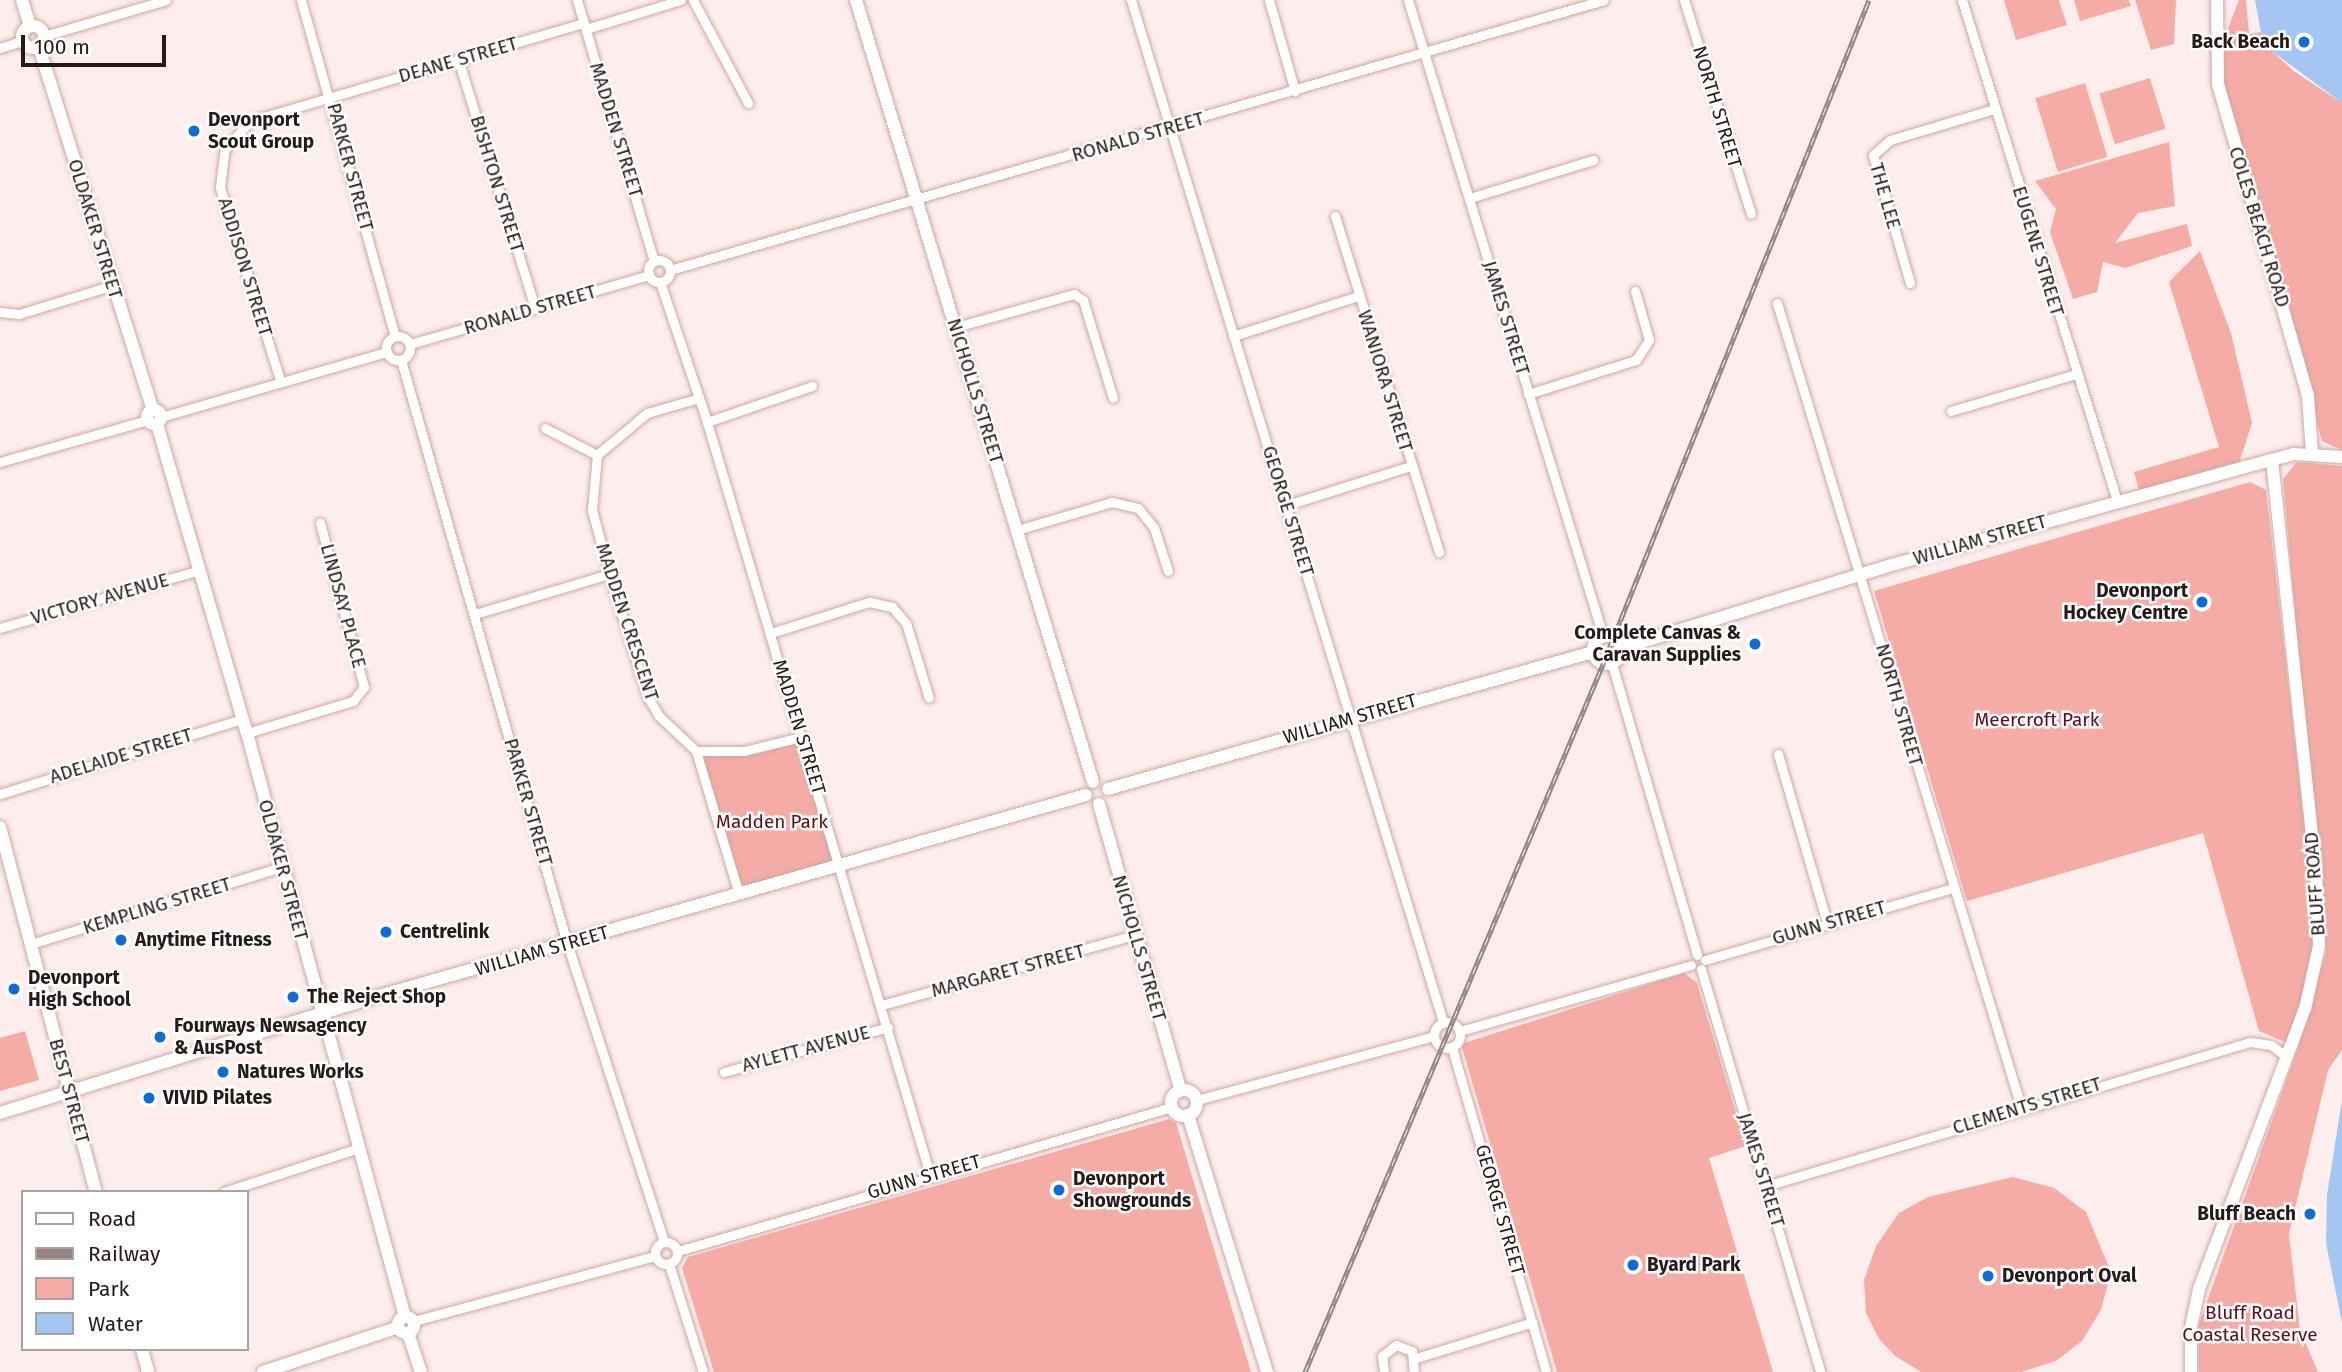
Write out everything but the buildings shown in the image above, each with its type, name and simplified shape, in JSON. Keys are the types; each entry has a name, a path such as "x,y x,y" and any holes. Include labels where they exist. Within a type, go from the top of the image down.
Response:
{"street":[{"path":"22,0 30,26 41,41"},
{"path":"22,41 30,48 41,41 166,0"},
{"name":"PARKER STREET","path":"301,0 331,97 395,336"},
{"name":"MADDEN STREET","path":"577,0 654,261"},
{"name":"DEANE STREET","path":"331,97 458,59 681,0"},
{"path":"694,0 748,103"},
{"name":"NICHOLLS STREET","path":"856,0 1093,782"},
{"name":"GEORGE STREET","path":"1131,0 1443,1022"},
{"path":"1269,0 1295,91"},
{"name":"JAMES STREET","path":"1408,0 1603,636"},
{"name":"RONALD STREET","path":"670,270 1171,128 1604,0"},
{"name":"NORTH STREET","path":"1684,0 1751,214"},
{"name":"EUGENE STREET","path":"1962,0 2116,501"},
{"name":"COLES BEACH ROAD","path":"2217,0 2218,84 2308,396 2312,453"},
{"path":"22,41 23,32 30,26"},
{"path":"0,48 22,41"},
{"name":"OLDAKER STREET","path":"41,41 247,733 321,1014 421,1372"},
{"name":"BISHTON STREET","path":"458,59 535,308"},
{"name":"ADDISON STREET","path":"280,380 220,187 225,149 250,121 331,97"},
{"name":"THE LEE","path":"1910,283 1873,155 1890,140 1994,109"},
{"path":"1470,198 1593,160"},
{"name":"WANIORA STREET","path":"1335,216 1439,552"},
{"path":"654,261 666,262 670,270 668,278 660,282 649,275 654,261"},
{"name":"RONALD STREET","path":"410,344 649,275"},
{"name":"MADDEN STREET","path":"660,282 707,422 841,864 930,1175"},
{"path":"0,312 19,314 113,285"},
{"path":"1528,394 1636,360 1649,340 1635,291"},
{"path":"956,327 1074,294 1083,300 1113,398"},
{"name":"WANIORA STREET","path":"1233,337 1358,296"},
{"name":"NORTH STREET","path":"1777,303 2021,1107"},
{"path":"0,462 280,380 386,352 401,360 410,352 410,344 395,336 388,340 386,352"},
{"name":"PARKER STREET","path":"401,360 567,943 664,1242"},
{"path":"1951,411 2076,374"},
{"path":"707,422 813,386"},
{"path":"545,428 597,455 647,413 699,398"},
{"name":"WILLIAM STREET","path":"1622,648 1861,574 2116,501 2312,453 2342,457"},
{"name":"MADDEN CRESCENT","path":"597,455 592,510 647,696 659,716 696,751"},
{"name":"BLUFF ROAD","path":"2191,1372 2191,1327 2199,1289 2287,1057 2318,959 2320,912 2272,461"},
{"name":"WANIORA STREET","path":"1287,505 1411,466"},
{"path":"1017,530 1112,502 1138,508 1154,528 1168,571"},
{"name":"LINDSAY PLACE","path":"247,733 353,701 364,687 320,523"},
{"name":"VICTORY AVENUE","path":"0,628 200,570"},
{"path":"475,614 609,574"},
{"path":"771,633 869,601 892,607 906,623 929,698"},
{"path":"1603,636 1613,637 1622,648 1612,664 1602,664 1593,652 1603,636"},
{"name":"WILLIAM STREET","path":"1108,789 1351,718 1593,652"},
{"name":"JAMES STREET","path":"1612,664 1820,1372"},
{"name":"ADELAIDE STREET","path":"0,794 243,719"},
{"path":"738,894 696,751 744,751 801,737"},
{"path":"1778,754 1827,923"},
{"path":"1093,782 1103,783 1108,789 1107,798 1099,804 1086,795 1093,782"},
{"name":"WILLIAM STREET","path":"0,1113 321,1014 1086,795"},
{"name":"NICHOLLS STREET","path":"1099,804 1181,1091"},
{"name":"BEST STREET","path":"0,827 95,1190"},
{"name":"KEMPLING STREET","path":"31,944 282,867"},
{"name":"GUNN STREET","path":"1701,961 1953,888"},
{"name":"MARGARET STREET","path":"882,1005 1135,934"},
{"path":"1460,1031 1701,961"},
{"path":"1267,1372 1188,1115 1197,1100 1434,1036 1443,1022 1454,1023 1460,1031 1460,1040 1452,1048 1440,1047 1434,1036"},
{"name":"AYLETT AVENUE","path":"724,1072 888,1027"},
{"name":"CLEMENTS STREET","path":"1766,1186 2021,1107 2250,1042 2271,1045 2287,1057"},
{"name":"GEORGE STREET","path":"1452,1048 1546,1372"},
{"path":"1188,1115 1180,1115 1172,1107 1173,1097 1181,1091 1189,1091 1197,1100"},
{"name":"GUNN STREET","path":"678,1251 930,1175 1172,1107"},
{"path":"230,1190 359,1148"},
{"path":"263,1372 406,1325 655,1256 664,1242 671,1243 678,1251 669,1264"},
{"path":"655,1256 669,1264 703,1372"},
{"path":"1416,1358 1532,1322"},
{"path":"1384,1372 1382,1356 1390,1347 1408,1347 1416,1358 1414,1372"},
{"path":"143,1351 148,1372"}],"green space":[{"path":"2004,0 2059,0 2067,25 2016,40"},
{"path":"2074,0 2129,0 2131,6 2080,21"},
{"path":"2135,0 2176,0 2174,44 2151,50"},
{"path":"2239,0 2246,0 2249,34 2261,32 2273,52 2295,72 2342,103 2342,450 2322,441 2224,81 2224,39"},
{"path":"2150,78 2165,129 2115,144 2099,93"},
{"path":"2085,83 2108,157 2058,172 2035,98"},
{"path":"2169,142 2175,206 2138,213 2115,243 2187,224 2192,246 2125,268 2103,262 2097,292 2073,299 2050,232 2056,209 2035,181"},
{"path":"2200,251 2231,333 2252,423 2239,463 2139,490 2134,472 2219,447 2169,282"},
{"name":"Bluff Road Coastal Reserve","path":"2297,462 2342,466 2342,1050 2328,1070 2289,1234 2300,1330 2318,1372 2199,1372 2199,1324 2298,1048 2326,952 2283,479"},
{"name":"Meercroft Park","path":"2250,482 2266,490 2318,944 2287,1043 2259,1031 2203,833 1967,901 1874,591"},
{"name":"Madden Park","path":"801,737 841,864 739,894 696,751 744,751"},
{"name":"Byard Park","path":"1684,973 1697,983 1746,1146 1709,1158 1773,1372 1557,1372 1461,1044"},
{"path":"25,1031 39,1080 0,1091 0,1038"},
{"name":"Devonport Showgrounds","path":"1169,1119 1176,1123 1251,1372 714,1372 682,1268 688,1257"},
{"name":"Devonport Oval","path":"2013,1177 2054,1188 2086,1212 2111,1272 2101,1310 2082,1341 2056,1361 2021,1372 1921,1372 1895,1356 1879,1339 1866,1313 1864,1280 1876,1246 1899,1213 1928,1197"}],"water":[{"name":"Back Beach","path":"2255,0 2342,0 2342,103 2273,52 2261,32"},
{"path":"2342,1100 2342,1323 2326,1243 2327,1195"}],"railway":[{"path":"1305,1372 1603,664 1869,0"}],"place":[{"name":"Back Beach","path":"2304,42"},
{"name":"Devonport Scout Group","path":"194,131"},
{"name":"Devonport Hockey Centre","path":"2202,602"},
{"name":"Complete Canvas & Caravan Supplies","path":"1755,644"},
{"name":"Centrelink","path":"386,932"},
{"name":"Anytime Fitness","path":"121,940"},
{"name":"Devonport High School","path":"14,989"},
{"name":"The Reject Shop","path":"293,997"},
{"name":"Fourways Newsagency & AusPost","path":"160,1037"},
{"name":"Natures Works","path":"223,1072"},
{"name":"VIVID Pilates","path":"149,1098"},
{"name":"Devonport Showgrounds","path":"1059,1190"},
{"name":"Bluff Beach","path":"2310,1214"},
{"name":"Byard Park","path":"1633,1265"},
{"name":"Devonport Oval","path":"1988,1276"}]}
